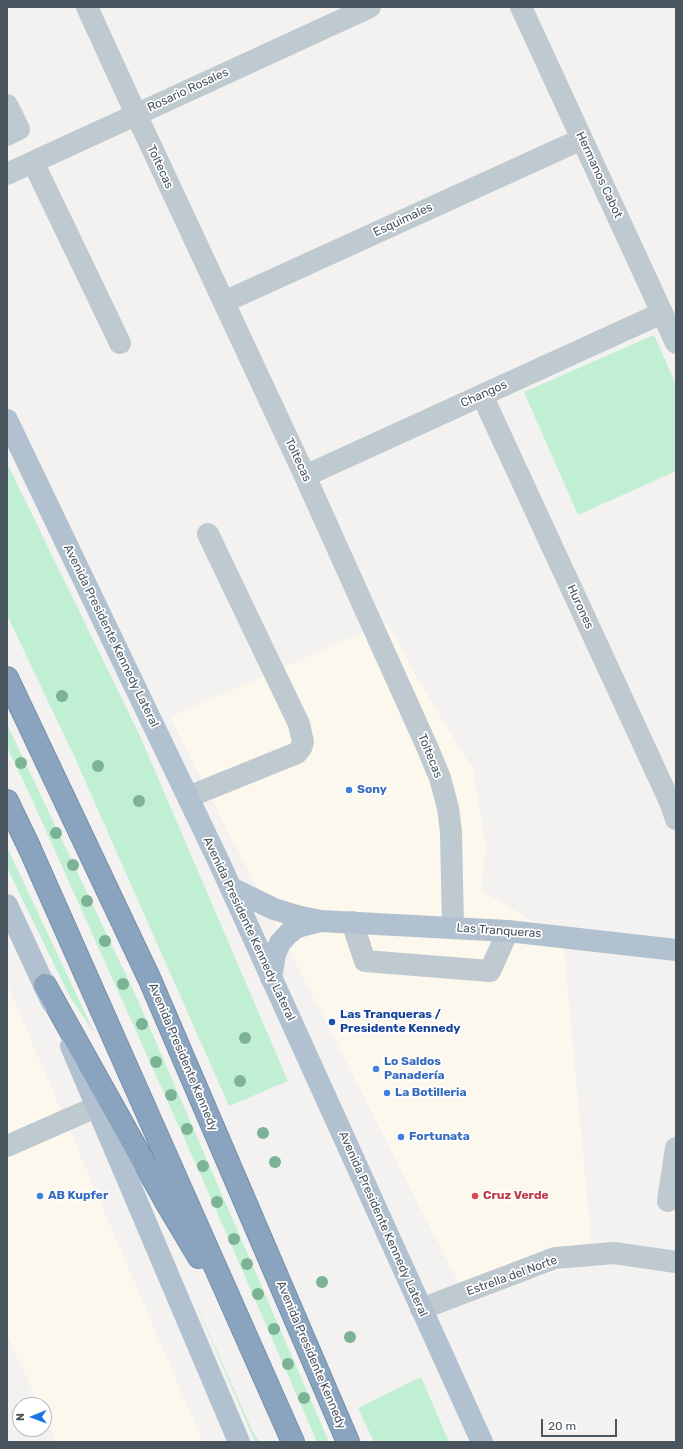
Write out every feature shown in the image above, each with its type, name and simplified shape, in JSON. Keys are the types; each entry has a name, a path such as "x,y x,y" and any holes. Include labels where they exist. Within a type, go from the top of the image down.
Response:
{"highway":[{"name":"Avenida Presidente Kennedy","path":"7,678 150,980 348,1442"},
{"path":"7,801 30,849 293,1442"},
{"path":"45,985 165,1200 250,1344"}],"main road":[{"name":"Avenida Presidente Kennedy Lateral","path":"7,420 231,888 482,1442"},
{"name":"Las Tranqueras","path":"231,888 274,909 320,921 508,931 676,950"},
{"path":"7,905 45,985 239,1442"},
{"name":"Las Tranqueras","path":"271,978 275,954 284,939 297,927 320,921"}],"street":[{"name":"Toltecas","path":"87,7 305,476 440,778 448,808 451,832 453,928"},
{"name":"Rosario Rosales","path":"7,174 370,7"},
{"name":"Hermanos Cabot","path":"521,7 676,343"},
{"path":"7,105 19,129 7,135"},
{"name":"Esquimales","path":"224,302 582,139"},
{"path":"33,162 120,343"},
{"name":"Changos","path":"305,476 662,313"},
{"name":"Hurones","path":"482,395 670,802 676,819"},
{"path":"188,797 297,753 303,742 299,724 208,534"},
{"path":"352,922 365,961 490,971 508,931"},
{"path":"7,1146 96,1107"},
{"path":"668,1201 676,1148"},
{"name":"Estrella del Norte","path":"421,1309 555,1258 614,1253 676,1262"}],"shaded area":[{"path":"387,622 420,683 473,769 486,847 481,890 563,940 593,1260 467,1299 170,717"},
{"path":"7,984 203,1442 57,1442 52,1432 52,1397 35,1397 7,1335"}],"green space":[{"path":"654,335 676,385 676,471 578,515 524,392"},
{"path":"7,463 140,736 288,1081 229,1106 75,758 7,615"},
{"path":"7,724 136,996 329,1442 317,1442 202,1178 7,747"},
{"path":"7,847 95,1034 70,997 7,868"},
{"path":"190,1290 252,1430 259,1442 255,1442"},
{"path":"421,1377 449,1442 374,1442 358,1408"}],"place":[{"name":"Sony","path":"349,790"},
{"name":"Las Tranqueras / Presidente Kennedy","path":"332,1022"},
{"name":"Lo Saldos Panadería","path":"376,1069"},
{"name":"La Botilleria","path":"387,1093"},
{"name":"Fortunata","path":"401,1137"},
{"name":"AB Kupfer","path":"40,1196"},
{"name":"Cruz Verde","path":"475,1196"}]}
